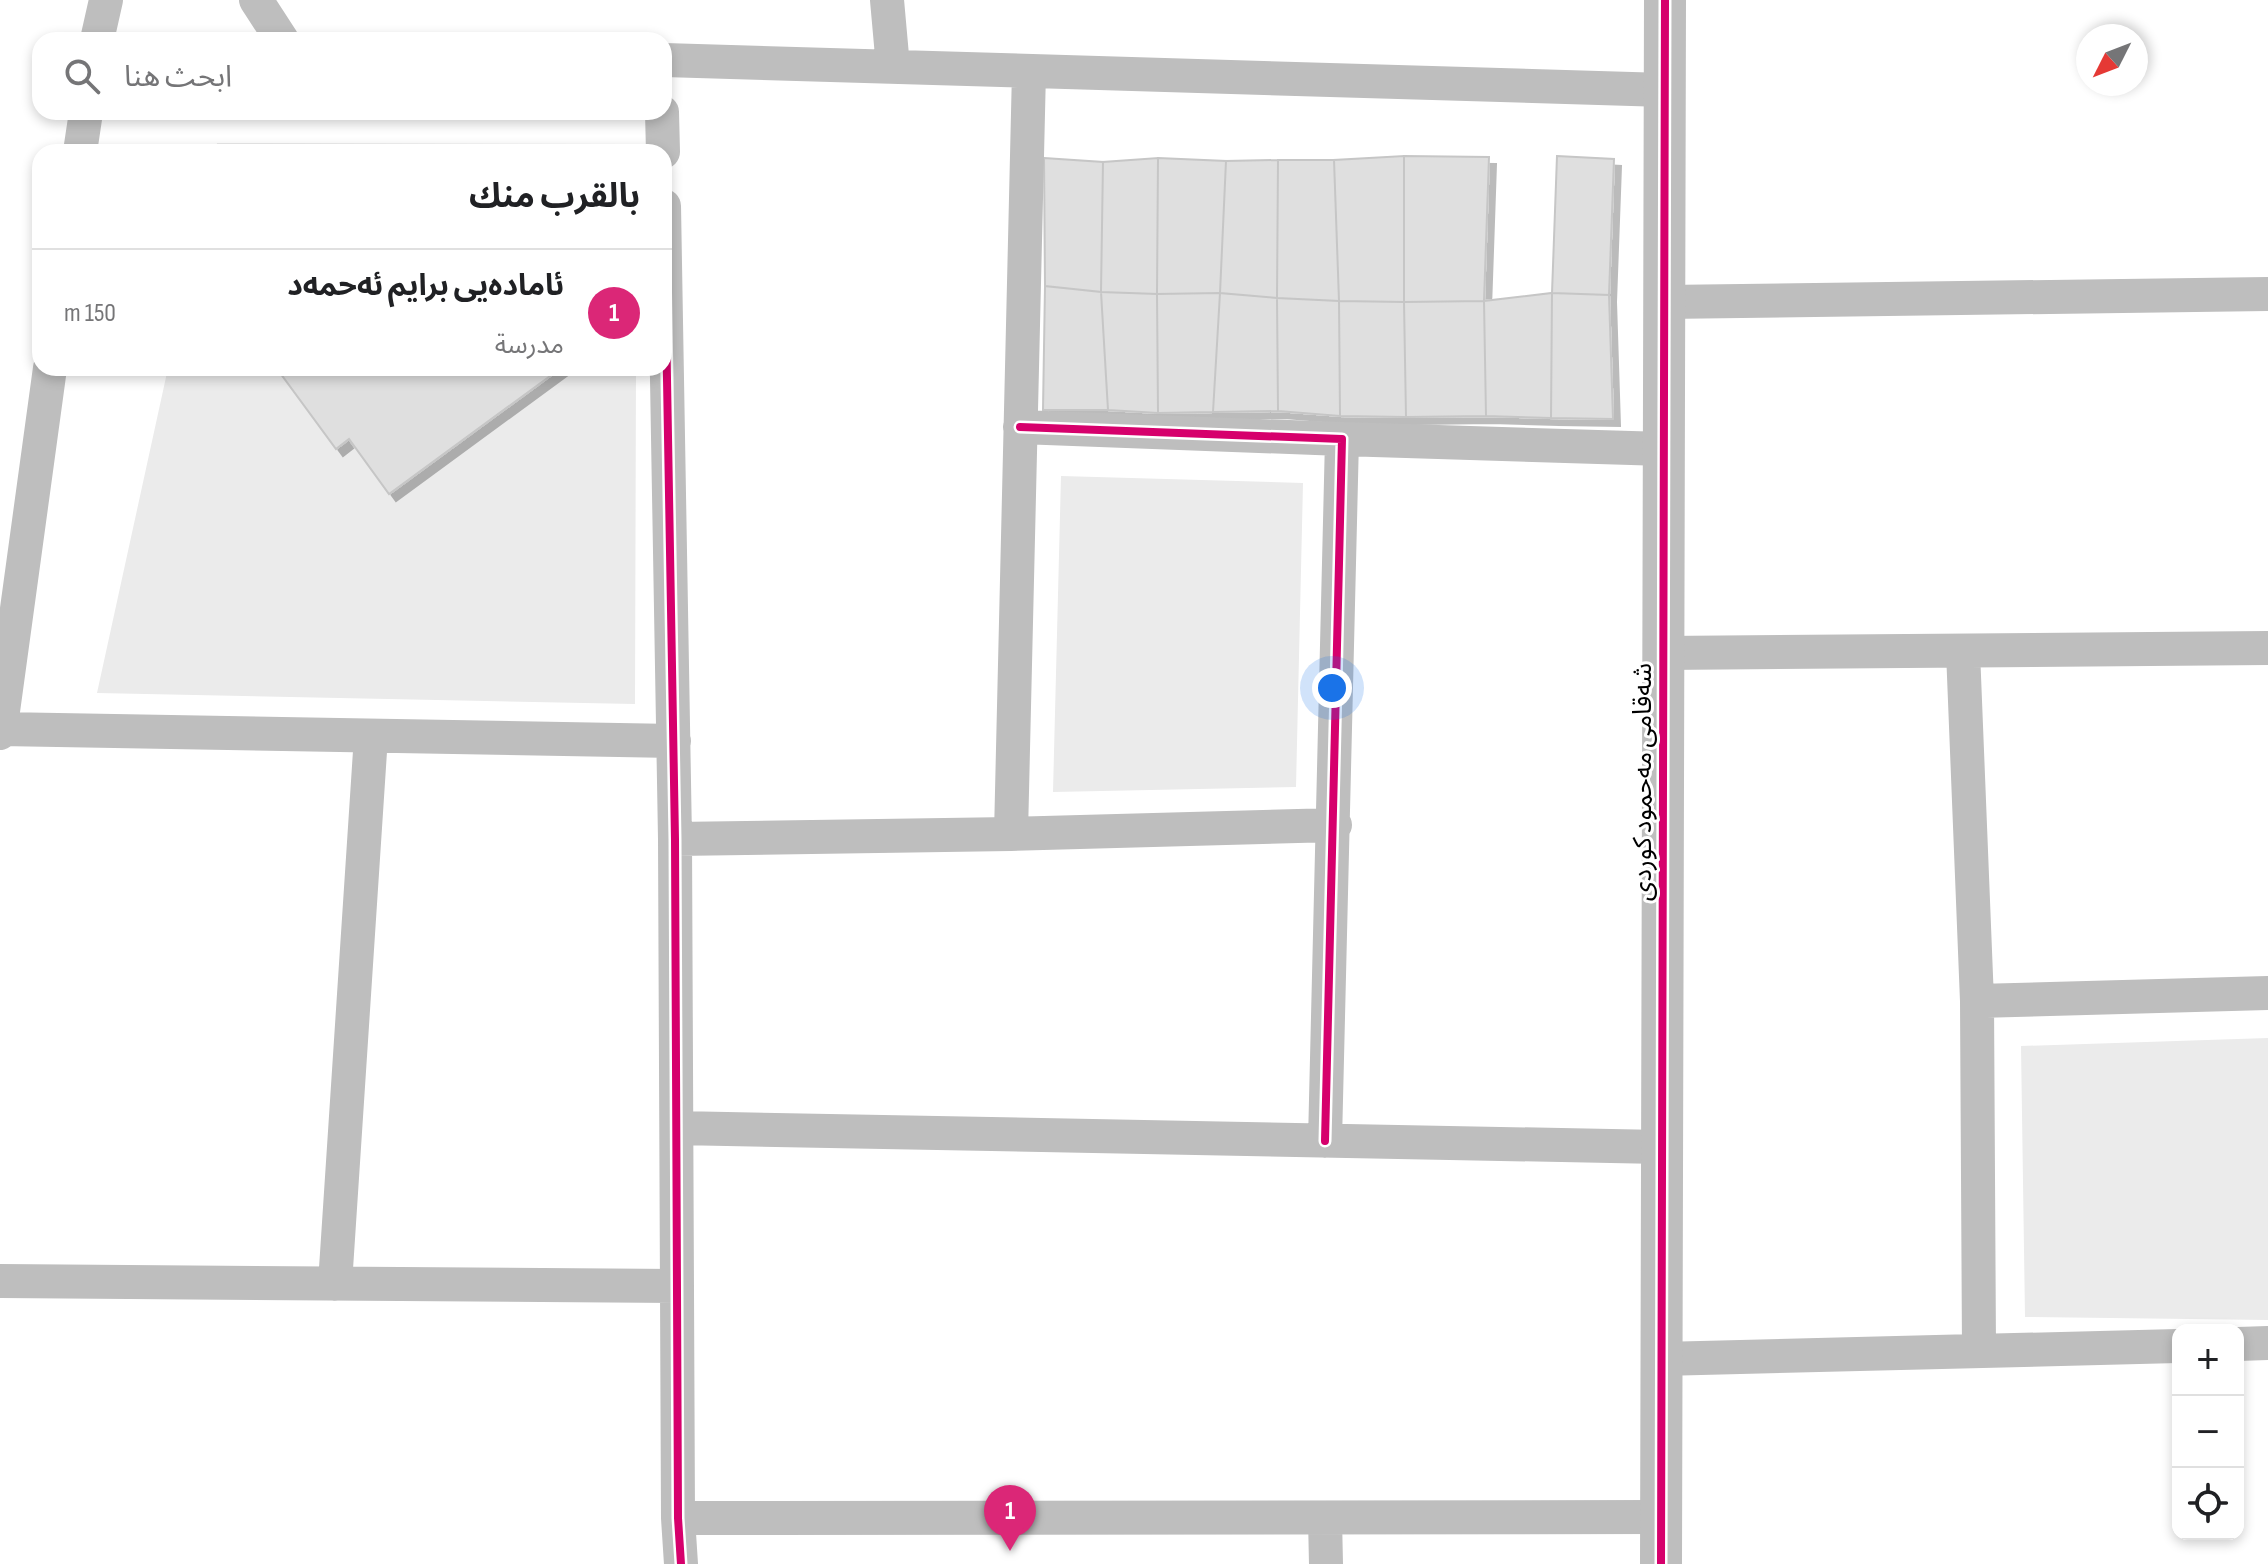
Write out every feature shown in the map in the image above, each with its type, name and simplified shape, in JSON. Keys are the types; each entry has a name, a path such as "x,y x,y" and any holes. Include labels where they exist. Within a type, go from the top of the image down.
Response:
{"street":[{"path":"99,32 106,0"},
{"path":"256,0 277,32"},
{"path":"887,0 893,67"},
{"name":"شەقامی مەحمود کوردی","path":"1661,1564 1665,0"},
{"path":"672,60 1665,90"},
{"path":"1011,834 1029,71"},
{"path":"81,144 85,120"},
{"path":"662,120 663,144"},
{"path":"1665,302 2268,294"},
{"path":"49,376 0,731 674,741"},
{"path":"667,376 674,741 678,1518 681,1564"},
{"path":"1020,427 1664,449"},
{"path":"1325,1141 1342,439"},
{"path":"1663,653 2268,648"},
{"path":"1963,651 1977,1001 1979,1350"},
{"path":"335,1284 371,736"},
{"path":"675,839 1335,825"},
{"path":"1977,1001 2268,993"},
{"path":"677,1128 1661,1147"},
{"path":"0,1281 677,1286"},
{"path":"2244,1344 2268,1343"},
{"path":"1661,1359 2172,1346"},
{"path":"678,1518 1661,1517"},
{"path":"1325,1518 1326,1564"}],"shaded area":[{"path":"217,143 637,144 217,144"},
{"path":"166,376 636,376 635,704 97,693"},
{"path":"1061,476 1303,483 1296,787 1053,792"},
{"path":"2268,1038 2268,1320 2025,1317 2021,1046"}],"building":[{"path":"1404,156 1489,157 1484,301 1404,302"},
{"path":"1404,156 1404,302 1339,301 1334,160"},
{"path":"1557,156 1614,159 1609,295 1552,293"},
{"path":"1044,158 1103,162 1101,292 1045,286"},
{"path":"1158,158 1226,161 1220,293 1157,294"},
{"path":"1158,158 1157,294 1101,292 1103,162"},
{"path":"1278,160 1334,160 1339,301 1277,298"},
{"path":"1278,160 1277,298 1220,293 1226,161"},
{"path":"1045,286 1101,292 1108,410 1043,410"},
{"path":"1101,292 1157,294 1158,413 1108,410"},
{"path":"1220,293 1213,412 1158,413 1157,294"},
{"path":"1220,293 1277,298 1278,411 1213,412"},
{"path":"1552,293 1609,295 1613,419 1551,418"},
{"path":"1552,293 1551,418 1486,416 1484,301"},
{"path":"1277,298 1339,301 1340,416 1278,411"},
{"path":"1339,301 1404,302 1406,417 1340,416"},
{"path":"1484,301 1486,416 1406,417 1404,302"},
{"path":"282,376 550,376 389,494 349,439 336,449"}],"cycle path":[{"path":"1661,1564 1665,0"},
{"path":"667,376 675,839 678,1518 681,1564"},
{"path":"1020,427 1342,439 1325,1141"}],"place":[{"name":"ئامادەیی برایم ئەحمەد","path":"1010,1551"}]}
